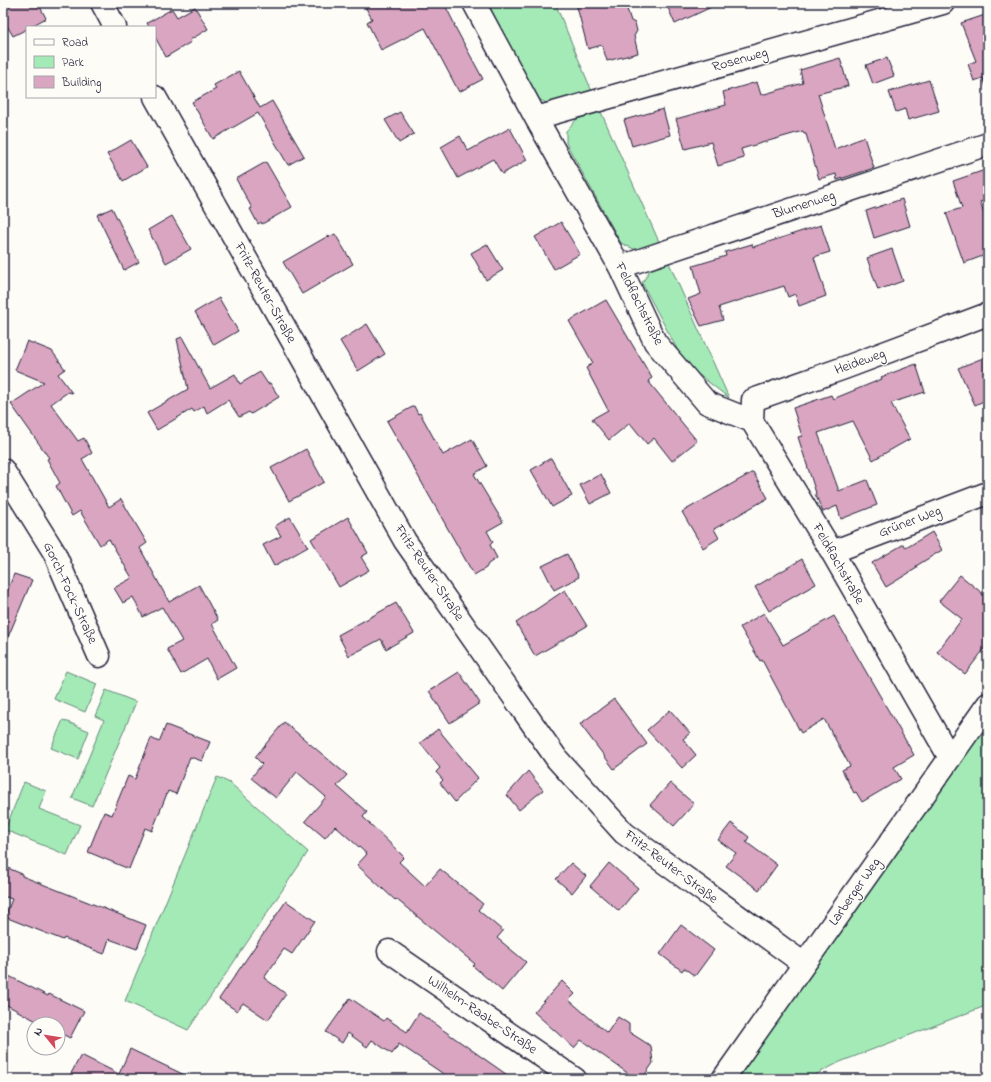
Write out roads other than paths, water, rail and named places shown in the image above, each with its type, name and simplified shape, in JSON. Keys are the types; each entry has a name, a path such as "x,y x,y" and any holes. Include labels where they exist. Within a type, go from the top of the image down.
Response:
{"street":[{"path":"102,3 114,26"},
{"name":"Feldflachstraße","path":"474,3 536,118 620,267 655,342 707,403 752,421 832,552 950,758"},
{"name":"Rosenweg","path":"536,118 943,3"},
{"name":"Fritz-Reuter-Straße","path":"156,98 405,541 557,759 624,833 804,964"},
{"name":"Blumenweg","path":"620,267 988,144"},
{"name":"Heideweg","path":"752,421 753,400 988,314"},
{"name":"Gorch-Fock-Straße","path":"3,470 54,552 99,656"},
{"name":"Grüner Weg","path":"832,552 988,493"},
{"name":"Larberger Weg","path":"723,1079 988,704"},
{"name":"Wilhelm-Raabe-Straße","path":"389,951 575,1079"}]}
